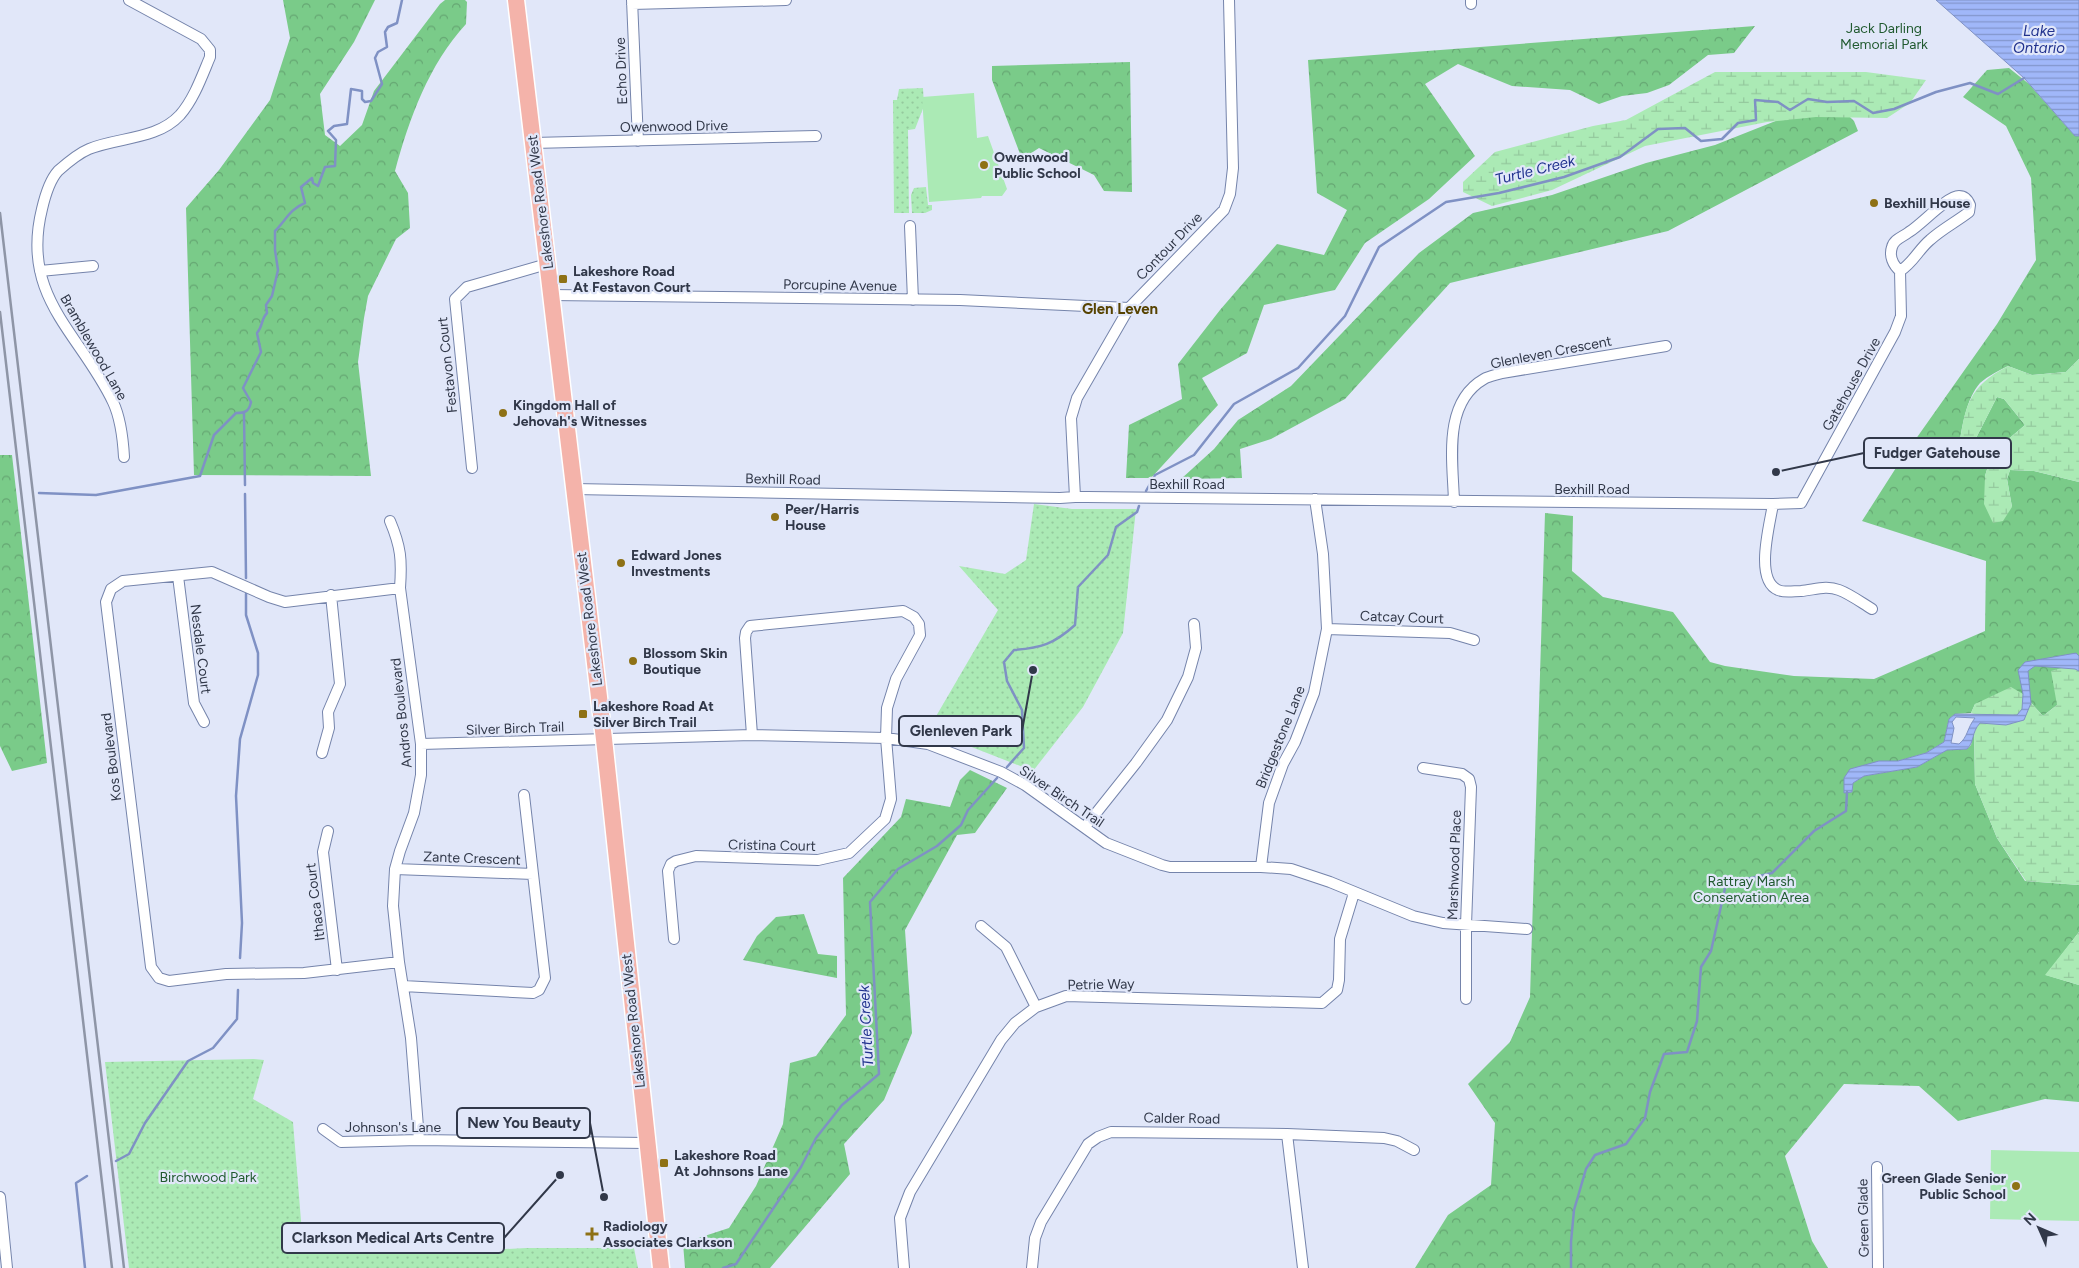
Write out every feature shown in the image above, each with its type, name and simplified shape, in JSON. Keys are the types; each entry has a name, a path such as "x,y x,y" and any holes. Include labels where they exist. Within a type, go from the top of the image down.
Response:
{"main road":[{"name":"Lakeshore Road West","path":"516,0 604,739 646,1143 661,1268"}],"street":[{"name":"Bramblewood Lane","path":"124,457 123,439 113,402 52,305 40,271 37,246 38,224 48,190 55,175 68,162 89,149 144,134 173,122 190,102 210,58 210,50 201,39 129,0"},
{"path":"632,2 786,0"},
{"name":"Contour Drive","path":"1075,497 1071,418 1073,408 1129,308 1224,210 1230,194 1233,168 1229,0"},
{"name":"Echo Drive","path":"632,2 638,141"},
{"name":"Owenwood Drive","path":"533,143 816,136"},
{"name":"Gatehouse Drive","path":"1801,503 1895,332 1901,316 1900,271 1894,266 1891,256 1895,240 1921,225 1953,197 1960,196 1966,198 1970,205 1969,212 1931,238 1919,249 1907,267 1900,271"},
{"path":"910,226 913,300"},
{"name":"Festavon Court","path":"472,468 455,299 467,287 547,264"},
{"path":"40,271 93,266"},
{"name":"Porcupine Avenue","path":"550,295 913,300 1129,308"},
{"name":"Glenleven Crescent","path":"1454,502 1452,438 1455,421 1460,404 1472,389 1484,379 1502,373 1666,346"},
{"name":"Bexhill Road","path":"574,489 1050,498 1801,503"},
{"name":"Bridgestone Lane","path":"1261,867 1269,802 1283,764 1295,742 1314,693 1327,629 1324,572 1315,499"},
{"path":"1774,504 1767,539 1764,572 1768,582 1778,590 1787,591 1823,587 1838,589 1872,608"},
{"name":"Andros Boulevard","path":"390,521 399,543 400,588 421,744 422,775 419,792 396,869 393,906 399,962 411,1038 419,1140"},
{"name":"Kos Boulevard","path":"399,962 304,973 226,974 169,980 159,978 151,967 106,602 111,589 123,581 212,572 285,602 400,588"},
{"name":"Nesdale Court","path":"178,576 194,703 204,722"},
{"path":"322,753 328,728 328,712 340,684 331,596"},
{"name":"Cristina Court","path":"674,939 668,871 671,864 676,861 696,856 818,860 849,853 865,840 884,818 891,799 886,738 887,708 896,679 920,635 919,624 914,617 903,611 750,626 745,638 752,735"},
{"path":"1084,827 1168,720 1188,677 1196,648 1194,624"},
{"name":"Catcay Court","path":"1327,629 1450,633 1474,640"},
{"name":"Silver Birch Trail","path":"421,744 752,735 886,738 928,744 987,766 1025,785 1106,843 1170,867 1261,867 1291,869 1330,882 1413,916 1443,924 1527,929"},
{"name":"Marshwood Place","path":"1423,768 1462,774 1469,780 1471,787 1466,925 1466,999"},
{"path":"524,795 533,874"},
{"name":"Ithaca Court","path":"328,831 324,852 337,970"},
{"name":"Zante Crescent","path":"396,869 533,874 545,978 539,990 533,993 403,986"},
{"name":"Petrie Way","path":"904,1268 900,1218 910,1192 1001,1040 1015,1023 1036,1007 1066,996 1322,1003 1337,990 1340,939 1354,893"},
{"path":"981,926 1006,946 1036,1007"},
{"name":"Johnson's Lane","path":"323,1129 341,1142 419,1140 646,1143"},
{"name":"Calder Road","path":"1032,1268 1034,1244 1041,1222 1088,1144 1098,1136 1120,1131 1384,1138 1397,1141 1414,1150"},
{"path":"1287,1134 1303,1268"},
{"name":"Green Glade","path":"1877,1167 1878,1268"},
{"path":"0,1197 7,1268"}],"green space":[{"path":"283,0 375,0 354,42 320,94 325,135 340,146 362,125 374,91 440,4 445,0 465,0 467,2 466,24 441,57 431,74 414,112 395,171 408,193 410,228 396,239 368,296 358,362 371,476 194,475 186,208 219,170 270,100 290,38"},
{"path":"1755,26 1734,53 1708,55 1669,85 1647,93 1622,96 1599,104 1570,90 1512,86 1458,64 1425,84 1475,156 1429,199 1365,243 1335,290 1264,305 1247,353 1202,378 1218,405 1151,478 1126,478 1129,425 1182,399 1178,364 1220,310 1277,244 1324,255 1347,210 1317,193 1308,60"},
{"path":"1130,62 1132,192 1104,191 1094,175 1039,148 1022,159 992,80 992,66"},
{"name":"Rattray Marsh Conservation Area","path":"2009,68 2029,84 2075,136 2079,136 2079,359 2066,372 2032,375 2008,366 1983,380 1975,390 1968,405 1959,447 1972,446 1997,397 2004,399 2025,425 1992,453 1985,476 2012,507 2007,479 2010,470 2034,471 2079,482 2079,663 2057,705 2043,716 2023,694 1975,704 1971,713 1955,714 1949,719 1944,742 1926,753 1898,761 1879,761 1844,778 1844,793 1852,792 1853,783 1864,776 1917,767 1947,750 1967,749 1971,745 1974,730 1975,784 1997,838 2025,881 2079,885 2079,932 2046,975 2079,985 2079,1102 2045,1099 1958,1121 1919,1086 1844,1084 1785,1156 1812,1241 1828,1268 1415,1268 1448,1215 1491,1185 1495,1123 1468,1084 1510,1042 1530,997 1545,513 1573,516 1572,571 1603,597 1673,612 1710,662 1794,676 1874,679 1985,631 1986,561 1862,521 1901,460 1997,324 2036,260 2031,178 2006,126 1963,97 1987,70"},
{"path":"1715,72 1866,72 1926,80 1910,103 1887,118 1816,117 1767,122 1645,146 1552,190 1492,206 1463,192 1463,182 1495,152 1593,126 1626,120"},
{"path":"923,88 924,106 915,129 908,130 909,213 894,213 893,100 897,100 899,89"},
{"path":"974,93 977,138 988,136 1007,189 1002,196 982,196 981,198 929,202 922,97"},
{"path":"1845,112 1854,121 1858,131 1668,231 1450,283 1345,399 1271,439 1240,449 1242,478 1181,479 1214,449 1238,420 1291,386 1419,253 1473,213 1552,195 1646,163 1715,145 1791,115"},
{"path":"926,187 928,205 932,205 932,210 925,213 912,213 911,195 914,188"},
{"path":"2079,359 2079,482 2034,471 2010,470 2007,479 2012,507 2003,521 1993,523 1984,504 1985,476 1992,453 2025,425 2004,399 1997,397 1972,446 1959,448 1964,420 1971,399 1984,382 2008,366 2032,375 2066,372"},
{"path":"0,455 12,455 47,763 12,771 0,746"},
{"path":"1034,504 1072,509 1136,509 1123,633 1083,707 1033,771 928,730 998,610 959,566 1005,574 1026,560"},
{"path":"2079,663 2079,885 2026,881 1997,838 1975,784 1974,730 1978,715 1971,713 1975,704 2011,687 2023,694 2043,716 2057,705 2051,671"},
{"path":"970,770 1007,788 975,833 957,835 905,930 912,1033 884,1100 844,1144 850,1174 770,1268 685,1268 683,1243 729,1228 756,1186 783,1124 790,1063 816,1056 846,1015 843,878 901,817 906,799 950,807 960,780"},
{"path":"804,914 818,954 837,956 837,978 743,960 757,936 776,917"},
{"path":"2079,932 2079,985 2045,975"},
{"name":"Birchwood Park","path":"264,1060 253,1099 293,1122 302,1233 485,1250 634,1248 638,1268 129,1268 105,1062"},
{"path":"1991,1150 2079,1152 2079,1221 1990,1219"}],"water":[{"name":"Lake Ontario","path":"1936,0 2079,0 2079,136 2075,136 2024,78"},
{"path":"2076,653 2079,656 2079,671 2075,669 2035,666 2028,671 2031,703 2024,720 2006,725 1980,723 1967,749 1947,750 1917,767 1864,776 1853,783 1852,792 1844,793 1844,778 1850,769 1879,761 1898,761 1926,753 1944,742 1949,719 1955,714 2017,715 2022,709 2023,694 2018,670 2025,662","holes":["1956,717 1975,718 1962,741 1959,744 1951,743 1954,728 1952,722"]}],"waterway":[{"path":"39,493 96,495 200,476 214,435 236,413 246,411 251,402 243,388 261,352 257,333 267,313 266,305 272,296 278,270 275,231 292,212 305,203 301,187 312,178 313,183 318,186 325,167 335,166 336,140 328,131 334,126 347,124 351,89 362,91 362,99 365,102 371,101 382,84 375,58 378,52 387,47 385,32 388,27 397,23 402,0"},
{"name":"Turtle Creek","path":"1146,491 1155,475 1194,455 1234,404 1298,368 1345,316 1379,247 1446,202 1499,193 1564,177 1620,157 1658,129 1685,128 1701,141 1722,139 1738,123 1756,120 1755,100 1778,102 1790,110 1808,99 1827,102 1854,101 1873,113 1894,109 1936,92 1970,83 1998,94 2024,78"},
{"path":"244,413 245,485"},
{"path":"245,494 246,578"},
{"name":"Turtle Creek","path":"1007,767 1024,748 1022,710 1007,681 1004,662 1014,650 1047,644 1060,637 1075,625 1078,587 1108,555 1116,527 1137,512 1139,506"},
{"path":"240,958 242,923 236,796 240,739 258,675 258,653 246,615 246,594"},
{"name":"Turtle Creek","path":"723,1268 736,1264 801,1167 816,1138 842,1105 879,1074 870,902 898,869 937,846 961,825 968,810 997,778"},
{"path":"1571,1268 1574,1210 1586,1169 1595,1155 1626,1144 1645,1118 1650,1092 1664,1054 1687,1052 1697,1021 1701,967 1711,951 1726,884 1772,873 1814,831 1846,811 1847,792"},
{"path":"116,1161 129,1154 145,1123 188,1061 213,1048 237,1019 238,990"},
{"path":"85,1268 76,1183 87,1176"}],"railway":[{"path":"0,213 124,1268"},
{"path":"0,312 112,1268"}],"place":[{"name":"Owenwood Public School","path":"984,165"},
{"name":"Bexhill House","path":"1874,203"},
{"name":"Lakeshore Road At Festavon Court","path":"563,279"},
{"name":"Kingdom Hall of Jehovah's Witnesses","path":"503,413"},
{"name":"Fudger Gatehouse","path":"1776,472"},
{"name":"Peer/Harris House","path":"775,517"},
{"name":"Edward Jones Investments","path":"621,563"},
{"name":"Blossom Skin Boutique","path":"633,661"},
{"name":"Glenleven Park","path":"1033,670"},
{"name":"Lakeshore Road At Silver Birch Trail","path":"583,714"},
{"name":"Lakeshore Road At Johnsons Lane","path":"664,1163"},
{"name":"Clarkson Medical Arts Centre","path":"560,1175"},
{"name":"Green Glade Senior Public School","path":"2016,1186"},
{"name":"New You Beauty","path":"604,1197"},
{"name":"Radiology Associates Clarkson","path":"592,1234"}],"district":[{"name":"Glen Leven","path":"1120,309"}],"park label":[{"name":"Jack Darling Memorial Park","path":"1884,36"}]}
